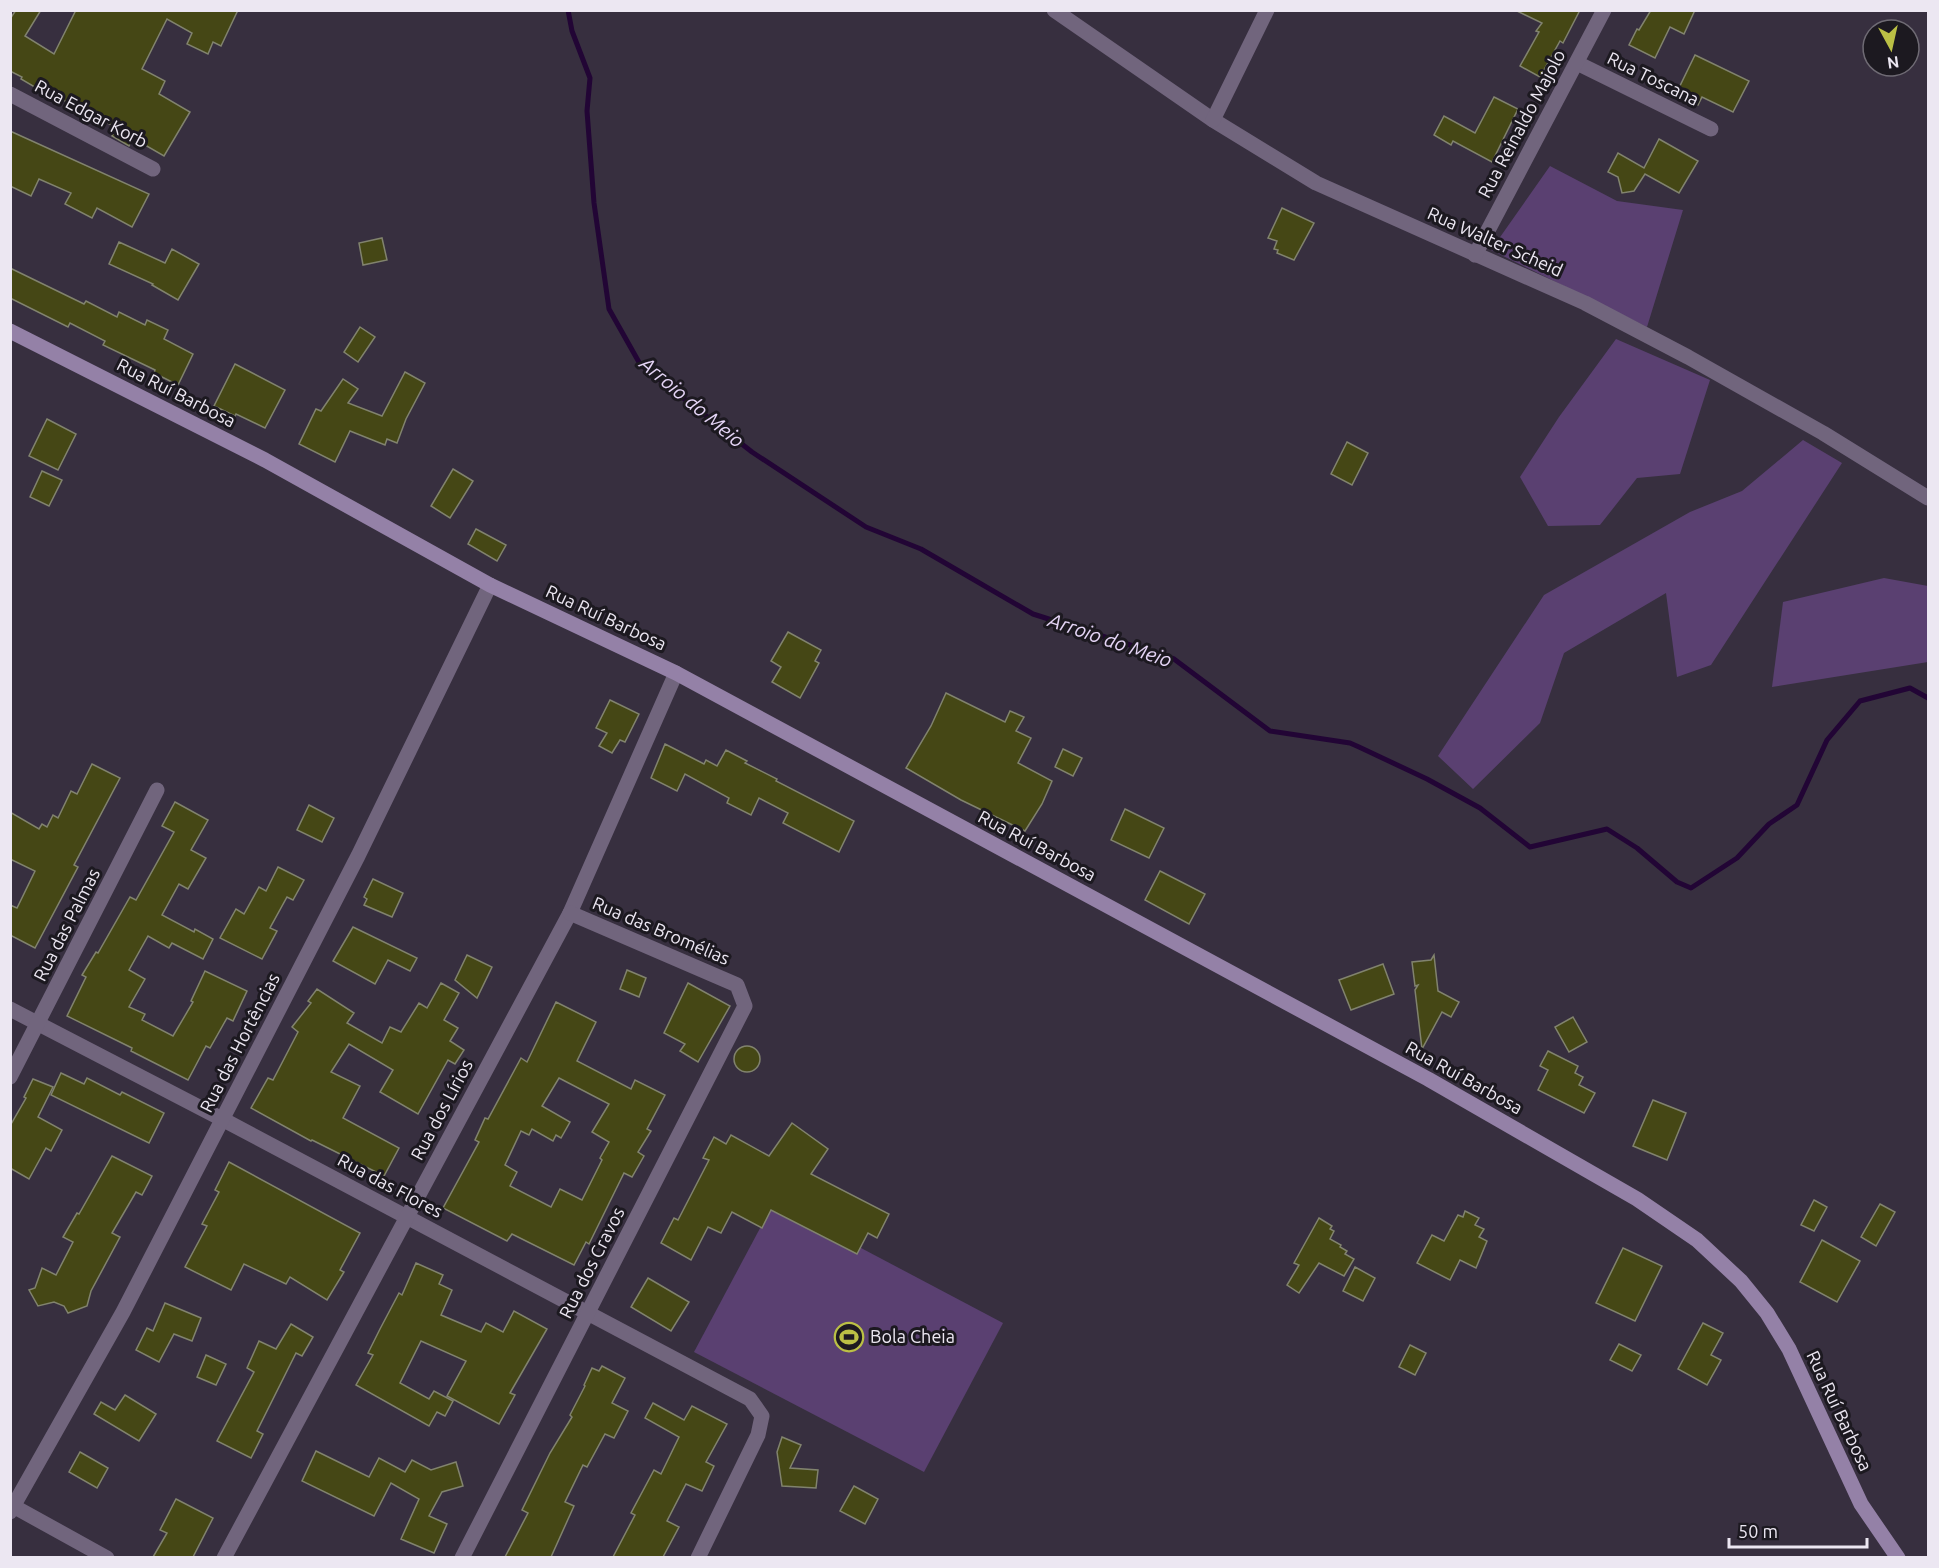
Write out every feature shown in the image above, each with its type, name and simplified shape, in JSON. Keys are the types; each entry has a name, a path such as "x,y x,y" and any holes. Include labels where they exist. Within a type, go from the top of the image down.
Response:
{"main road":[{"name":"Rua Ruí Barbosa","path":"10,331 265,460 490,585 676,673 1428,1079 1637,1199 1697,1240 1741,1281 1767,1313 1789,1349 1861,1504 1898,1557"}],"street":[{"name":"Rua Walter Scheid","path":"1054,10 1213,120 1316,183 1585,303 1688,357 1929,498"},
{"path":"1213,120 1268,10"},
{"name":"Rua Reinaldo Majolo","path":"1475,255 1604,10"},
{"name":"Rua Toscana","path":"1577,63 1712,129"},
{"name":"Rua Edgar Korb","path":"10,94 153,169"},
{"name":"Rua das Hortências","path":"12,1509 123,1312 358,856 490,585"},
{"name":"Rua dos Lírios","path":"224,1557 570,913 676,673"},
{"name":"Rua das Palmas","path":"10,1077 158,790"},
{"name":"Rua das Bromélias","path":"570,913 737,985"},
{"name":"Rua dos Cravos","path":"462,1557 745,1006 737,985"},
{"name":"Rua das Flores","path":"10,1010 407,1216 750,1399 762,1416 758,1436 698,1557"},
{"path":"12,1509 107,1557"}],"shaded area":[{"path":"1550,166 1617,201 1683,210 1647,327 1491,250"},
{"path":"1616,339 1710,380 1680,474 1637,478 1600,525 1548,526 1520,477 1559,417"},
{"path":"1803,440 1842,463 1711,665 1677,677 1666,593 1564,653 1540,723 1473,789 1438,756 1544,595 1690,512 1742,491"},
{"path":"1884,578 1928,586 1928,662 1772,687 1783,602"},
{"name":"Bola Cheia","path":"774,1202 1003,1323 924,1472 694,1352"}],"building":[{"path":"16,10 41,10 25,36 54,54 76,10 238,10 221,46 213,42 208,54 187,44 192,33 167,19 142,69 165,81 159,94 190,112 164,156 133,138 129,146 112,136 116,127 80,110 52,93 50,96 10,71 10,19"},
{"path":"1515,10 1580,10 1563,43 1560,41 1540,77 1520,66 1542,23"},
{"path":"1651,10 1695,10 1684,34 1670,27 1655,58 1629,45"},
{"path":"1695,55 1749,81 1733,112 1702,97 1698,105 1676,94"},
{"path":"1494,97 1518,109 1492,162 1453,141 1451,145 1434,135 1444,116 1475,133"},
{"path":"10,131 149,194 132,227 97,208 92,218 65,204 71,193 39,179 31,196 10,186"},
{"path":"1659,139 1698,161 1679,193 1645,174 1634,191 1622,193 1618,177 1608,172 1618,153 1644,168"},
{"path":"1282,208 1314,223 1294,260 1277,253 1278,250 1274,249 1277,241 1268,238"},
{"path":"382,238 387,260 363,265 359,243"},
{"path":"119,242 165,263 172,249 199,264 178,300 153,284 109,264"},
{"path":"10,268 84,304 86,301 117,317 119,312 145,325 147,320 168,330 164,339 193,354 178,385 154,373 155,370 103,345 105,341 70,323 68,327 10,298"},
{"path":"360,327 375,337 358,362 344,352"},
{"path":"235,364 285,390 265,428 214,406"},
{"path":"405,372 425,383 406,419 397,443 387,439 385,445 350,431 335,462 299,444 316,409 321,411 343,379 358,389 348,403 382,416"},
{"path":"47,419 76,434 58,470 29,456"},
{"path":"1347,442 1368,453 1352,485 1331,474"},
{"path":"453,469 473,481 450,518 431,506"},
{"path":"42,471 62,480 49,506 30,497"},
{"path":"476,529 506,545 497,561 468,544"},
{"path":"788,632 821,650 815,661 819,663 800,698 772,682 781,667 771,661"},
{"path":"946,693 1005,722 1010,711 1024,717 1016,731 1031,738 1018,763 1052,781 1042,804 1025,831 961,800 906,768 931,726"},
{"path":"610,700 639,714 625,742 620,740 612,753 599,746 607,733 596,728"},
{"path":"665,744 704,764 706,760 717,766 726,750 747,761 745,763 777,779 776,781 854,821 839,852 783,823 788,813 759,798 751,815 727,803 729,798 685,774 677,791 651,778"},
{"path":"1063,749 1082,758 1073,776 1055,767"},
{"path":"92,764 120,778 74,865 78,867 35,948 10,935 10,905 17,908 35,871 10,859 10,812 39,829 42,824 47,827 53,815 58,818 71,791 77,794"},
{"path":"175,802 208,820 191,850 206,858 188,889 179,884 162,915 213,939 203,959 172,943 169,948 148,936 129,970 145,979 129,1007 145,1014 142,1020 173,1036 193,1002 191,1001 205,971 247,991 233,1021 227,1018 210,1048 206,1046 188,1080 131,1051 132,1048 67,1016 86,977 82,975 96,952 98,953 130,897 136,900 174,832 162,826"},
{"path":"309,805 334,818 322,842 297,830"},
{"path":"1125,809 1164,828 1149,858 1111,840"},
{"path":"278,867 304,880 293,900 287,897 270,928 277,931 262,959 220,938 236,909 244,914 259,887 266,891"},
{"path":"1160,871 1205,894 1189,924 1145,900"},
{"path":"373,879 403,893 392,917 364,905 367,899 364,897"},
{"path":"353,927 417,958 410,971 388,960 375,984 333,961"},
{"path":"467,955 492,967 477,998 455,980"},
{"path":"1434,955 1438,991 1459,1002 1451,1017 1442,1012 1422,1049 1415,990 1418,985 1415,986 1412,962 1431,960"},
{"path":"1383,964 1394,994 1351,1010 1339,980"},
{"path":"627,970 646,978 639,997 620,989"},
{"path":"441,983 459,993 444,1020 458,1028 450,1041 464,1050 455,1064 448,1060 418,1114 380,1092 393,1070 349,1044 331,1072 360,1086 343,1118 399,1148 384,1176 311,1141 251,1108 268,1078 273,1080 298,1032 292,1027 311,1003 308,1001 317,989 354,1013 347,1023 382,1043 390,1027 401,1032 419,1003 427,1008"},
{"path":"688,983 730,1006 698,1062 680,1051 685,1044 664,1033"},
{"path":"556,1002 596,1022 577,1061 631,1089 635,1080 665,1095 647,1129 651,1131 638,1152 644,1156 632,1177 624,1173 589,1244 586,1242 574,1265 512,1234 507,1241 443,1208 479,1142 475,1140 485,1118 488,1119 521,1058 527,1062","holes":["559,1078 609,1104 592,1132 609,1142 582,1200 560,1189 551,1207 510,1186 517,1172 505,1165 521,1131 529,1135 532,1129 553,1141 556,1135 561,1138 570,1122 542,1106"]},
{"path":"1573,1017 1587,1042 1569,1052 1555,1027"},
{"path":"747,1046 756,1050 760,1059 756,1068 747,1072 738,1068 734,1059 738,1050"},
{"path":"1548,1051 1578,1066 1575,1073 1583,1077 1579,1085 1595,1093 1584,1113 1538,1090 1548,1070 1540,1066"},
{"path":"61,1073 84,1084 87,1078 120,1095 122,1092 164,1113 149,1143 51,1095"},
{"path":"33,1079 53,1087 38,1117 62,1130 51,1151 46,1148 29,1179 10,1168 10,1126 26,1098 24,1097"},
{"path":"1653,1100 1686,1113 1667,1160 1633,1146"},
{"path":"792,1123 828,1149 811,1174 889,1214 877,1238 868,1233 857,1254 771,1210 762,1228 732,1212 721,1233 708,1227 691,1260 661,1243 674,1218 678,1220 709,1160 703,1158 714,1137 726,1144 731,1135 769,1156"},
{"path":"112,1156 152,1176 142,1195 136,1192 112,1233 120,1237 91,1291 87,1306 68,1313 64,1306 54,1302 38,1306 29,1290 35,1288 42,1268 56,1275 73,1242 63,1237"},
{"path":"229,1162 360,1233 340,1270 344,1272 327,1300 290,1277 286,1284 244,1264 231,1290 185,1267 207,1226 202,1224 219,1192 215,1190"},
{"path":"1814,1200 1827,1207 1814,1231 1801,1225"},
{"path":"1880,1204 1895,1212 1876,1246 1861,1237"},
{"path":"1465,1211 1479,1218 1475,1225 1484,1229 1479,1237 1487,1241 1476,1268 1460,1260 1450,1280 1417,1263 1432,1235 1444,1241 1458,1215 1463,1217"},
{"path":"1319,1218 1332,1226 1330,1229 1334,1231 1330,1239 1341,1245 1340,1247 1347,1251 1345,1254 1354,1259 1344,1276 1319,1263 1299,1293 1287,1285 1299,1265 1294,1263"},
{"path":"1822,1240 1860,1261 1837,1302 1800,1282"},
{"path":"1623,1248 1662,1266 1635,1321 1596,1303"},
{"path":"416,1263 443,1275 439,1284 452,1290 441,1315 481,1332 486,1323 503,1332 514,1311 547,1329 510,1393 515,1395 499,1424 447,1396 466,1361 421,1341 400,1383 429,1399 434,1391 453,1401 445,1416 437,1412 429,1426 356,1385 373,1355 368,1353 399,1293 402,1295"},
{"path":"1355,1267 1375,1278 1363,1301 1343,1291"},
{"path":"648,1278 689,1302 671,1331 631,1307"},
{"path":"165,1303 201,1318 192,1341 174,1334 159,1362 136,1350 147,1328 153,1331"},
{"path":"1703,1323 1723,1333 1711,1355 1721,1360 1707,1385 1678,1369"},
{"path":"291,1324 313,1337 302,1356 296,1353 257,1431 263,1434 251,1458 217,1441 254,1372 247,1368 259,1341 276,1349"},
{"path":"1619,1344 1641,1355 1632,1371 1610,1360"},
{"path":"1410,1345 1426,1353 1415,1375 1399,1367"},
{"path":"206,1355 226,1364 216,1385 197,1377"},
{"path":"602,1366 625,1378 612,1403 628,1411 614,1438 605,1434 587,1467 583,1465 565,1502 574,1506 551,1557 505,1557 528,1513 522,1510 550,1453 572,1417 570,1415 592,1368 599,1371"},
{"path":"125,1395 156,1414 139,1441 94,1414 101,1402 115,1410"},
{"path":"653,1403 684,1420 692,1406 727,1424 706,1462 714,1466 702,1491 686,1484 667,1521 679,1527 663,1557 613,1557 635,1515 631,1513 654,1470 661,1474 679,1437 645,1418"},
{"path":"782,1437 801,1445 790,1468 818,1470 816,1488 782,1486 777,1452"},
{"path":"316,1451 369,1477 379,1458 405,1472 412,1460 431,1470 456,1462 463,1486 442,1492 429,1516 447,1524 434,1553 401,1539 419,1499 391,1483 374,1516 302,1481"},
{"path":"80,1452 108,1468 97,1488 69,1472"},
{"path":"854,1486 878,1499 865,1524 840,1511"},
{"path":"176,1499 213,1518 193,1557 153,1557 167,1533 160,1530"}],"waterway":[{"name":"Arroio do Meio","path":"568,10 572,31 590,78 587,111 594,203 609,309 640,364 752,452 866,527 921,549 1033,614 1174,659 1270,731 1350,743 1359,747 1427,779 1480,808 1530,847 1607,829 1637,848 1677,882 1691,888 1737,858 1769,824 1797,805 1827,740 1860,701 1910,688 1928,698"}],"place":[{"name":"Bola Cheia","path":"849,1337"}]}
